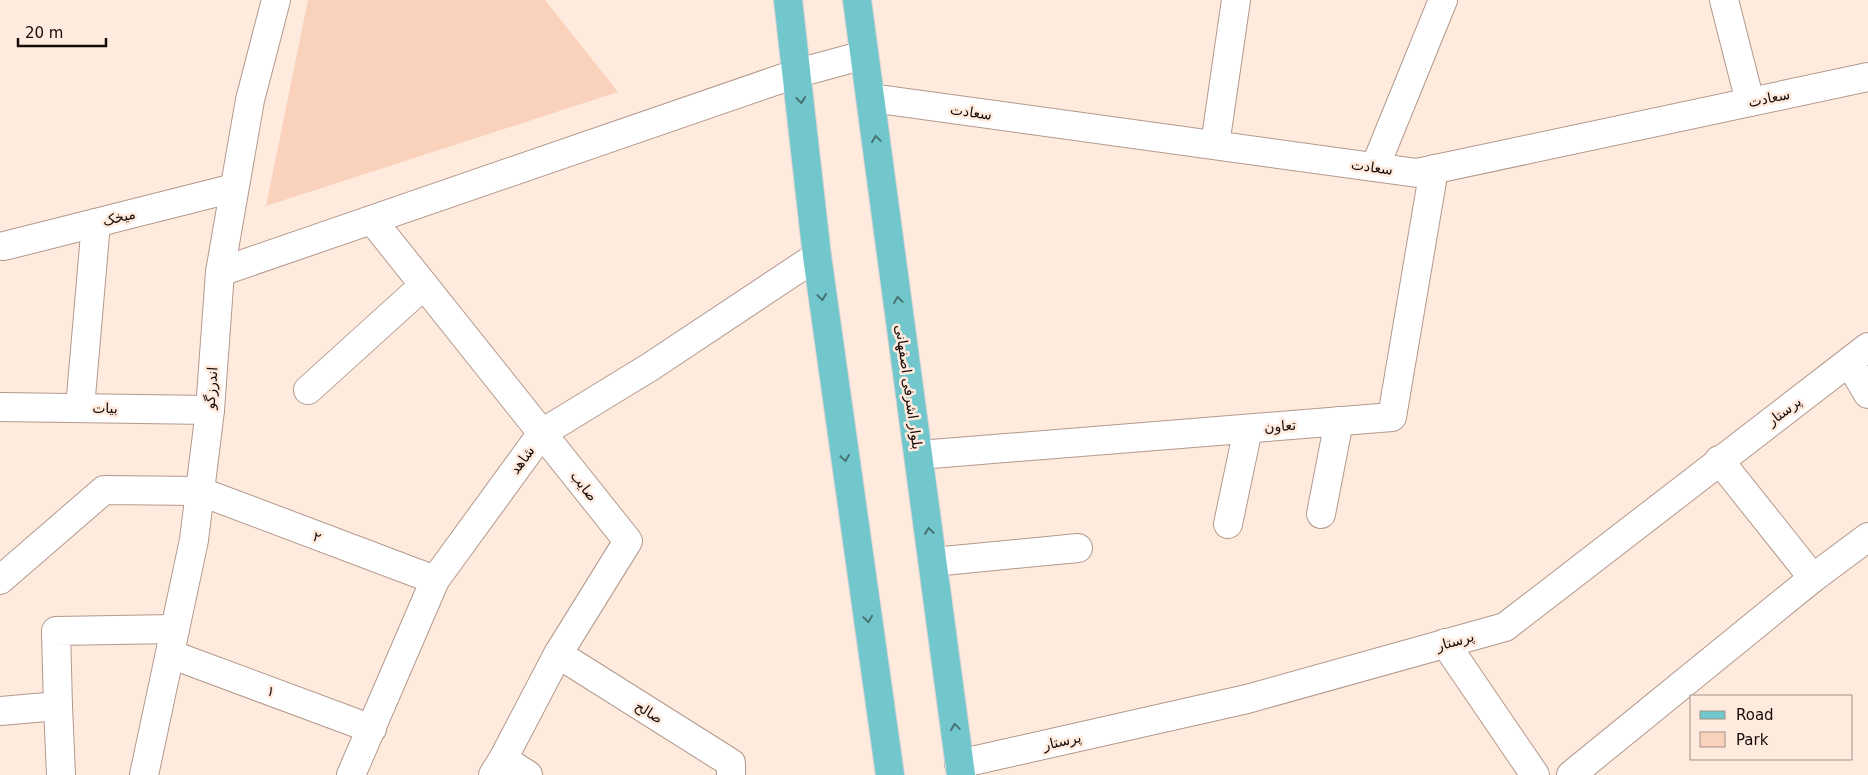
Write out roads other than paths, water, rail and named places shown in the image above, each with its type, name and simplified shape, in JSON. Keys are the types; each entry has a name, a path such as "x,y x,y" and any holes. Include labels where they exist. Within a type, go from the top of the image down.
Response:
{"main road":[{"path":"788,0 798,73 817,256 890,775"},
{"name":"بلوار اشرفی اصفهانی","path":"857,0 960,769"}],"street":[{"name":"اندرزگو","path":"144,775 194,540 210,410 220,272 234,188 250,100 276,0"},
{"path":"1215,145 1236,0"},
{"path":"1375,167 1443,0"},
{"path":"1724,0 1750,102"},
{"path":"220,272 798,73 864,55"},
{"name":"سعادت","path":"871,98 1417,173 1868,77"},
{"name":"تعاون","path":"919,455 1392,417 1434,169"},
{"name":"میخک","path":"4,246 234,188"},
{"name":"صایب","path":"372,220 628,541 558,654 498,767"},
{"path":"80,408 96,223"},
{"name":"شاهد","path":"351,775 435,580 542,433 650,367 817,256"},
{"path":"308,390 424,285"},
{"path":"1859,354 1868,394"},
{"name":"پرستار","path":"960,769 1247,699 1504,626 1859,354"},
{"name":"بیات","path":"0,406 210,410"},
{"path":"1321,514 1339,421"},
{"path":"1228,524 1248,428"},
{"path":"1719,460 1813,578"},
{"path":"0,580 104,490 199,491"},
{"name":"۲","path":"199,491 435,580"},
{"path":"1571,775 1813,578 1868,537"},
{"path":"933,562 1078,548"},
{"path":"61,775 56,631 173,641"},
{"name":"۱","path":"173,641 372,729"},
{"path":"1446,643 1535,775"},
{"name":"صالح","path":"558,654 731,763 731,775"},
{"path":"0,711 58,706"},
{"path":"498,767 528,775"}]}
